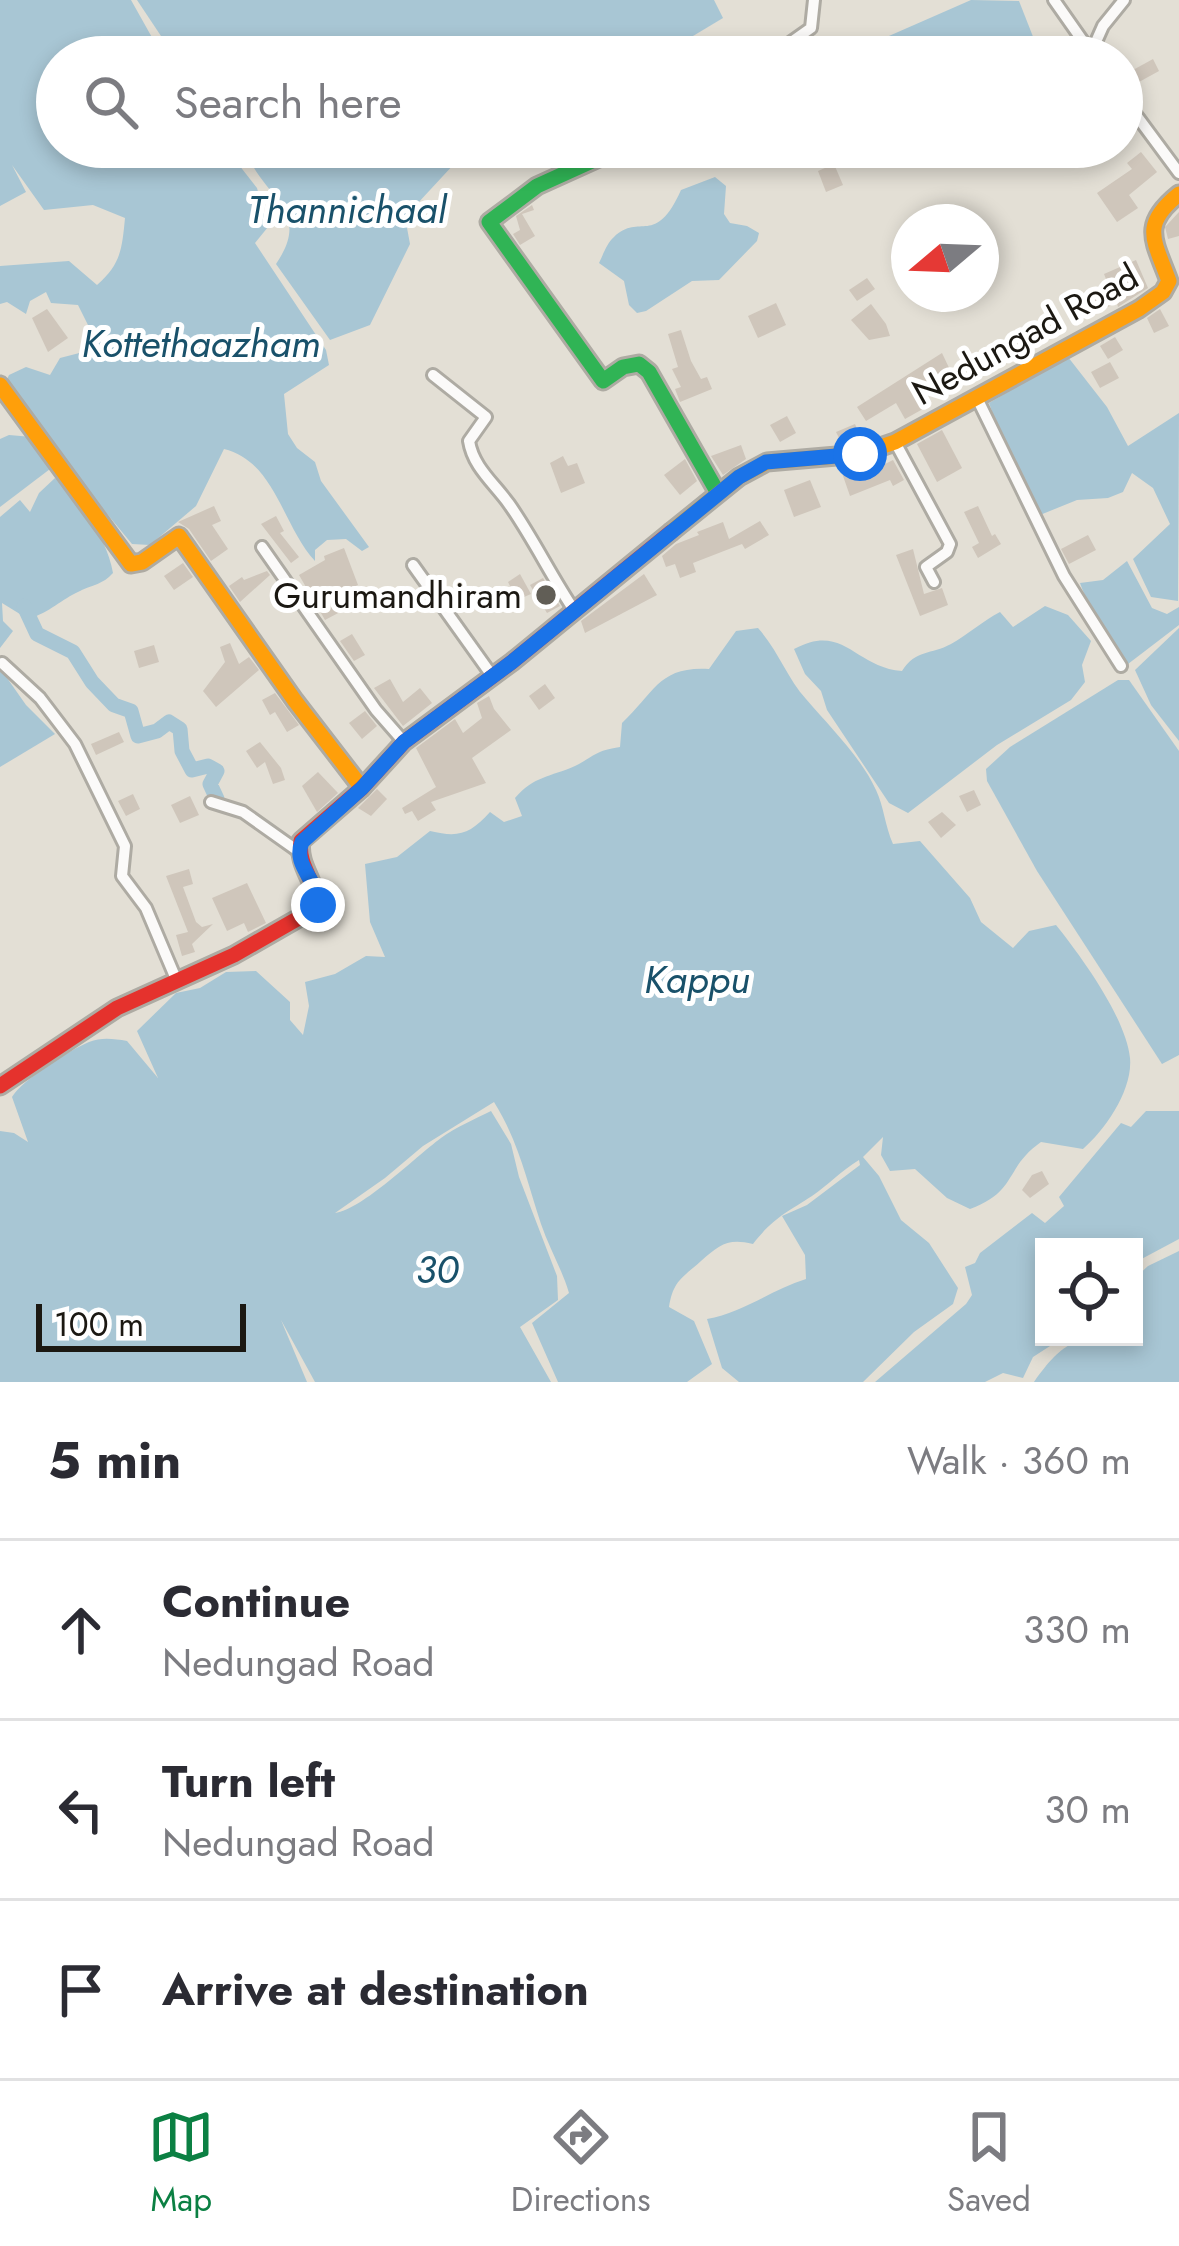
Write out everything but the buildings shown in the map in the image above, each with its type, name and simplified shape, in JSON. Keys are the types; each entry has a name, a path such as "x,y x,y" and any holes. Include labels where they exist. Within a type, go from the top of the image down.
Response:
{"main road":[{"path":"577,168 537,186 490,220 603,381 622,367 639,364 649,372 718,493"},
{"name":"Nedungad Road","path":"298,851 404,742 493,677 718,493 766,462 860,454 895,442 1163,292 1168,281 1150,227 1153,215 1179,194"},
{"path":"0,385 131,564 142,562 179,536 362,788"},
{"path":"0,1086 78,1032 176,979 234,955 318,905 317,886 298,851"}],"street":[{"path":"800,36 811,28 814,0"},
{"path":"1054,0 1080,36"},
{"path":"1100,36 1124,0"},
{"path":"1143,124 1179,173"},
{"path":"433,375 486,418 469,440 470,451 574,610"},
{"path":"976,396 1064,576 1121,666"},
{"path":"895,442 950,544 947,552 926,567 934,582"},
{"path":"262,548 376,710 404,742"},
{"path":"413,565 493,677"},
{"path":"2,663 40,698 75,744 125,846 122,876 146,908 176,979"},
{"path":"211,802 243,812 298,851"}],"water":[{"name":"Kottethaazham","path":"0,0 131,0 151,36 36,36 36,168 241,168 257,188 268,227 255,243 326,350 329,365 284,394 288,434 315,462 321,481 369,547 362,551 346,539 327,540 315,550 315,561 267,481 241,456 224,449 196,506 150,545 132,544 3,388 9,375 26,367 50,375 60,358 91,350 103,339 88,325 78,305 51,303 46,292 30,301 26,314 7,302 0,304 0,266 69,261 97,285 119,255 125,218 93,205 44,210 12,165 26,192 0,206"},
{"path":"137,0 714,0 723,18 693,36 161,36"},
{"path":"971,0 1019,1 1033,36 889,36"},
{"name":"Thannichaal","path":"254,168 450,168 405,217 410,244 370,325 330,340 276,264 289,230 282,205"},
{"path":"715,177 726,186 724,214 730,223 759,233 757,241 719,280 692,281 637,313 629,305 624,281 599,263 607,246 623,230 663,218 681,190"},
{"path":"1068,357 1107,407 1128,446 1179,413 1178,601 1151,597 1133,559 1170,524 1153,488 1132,473 1123,492 1077,500 1040,515 1000,434 989,403"},
{"path":"32,437 48,455 50,469 0,507 0,439"},
{"path":"55,478 91,521 113,573 28,619 2,603 3,621 13,631 0,648 0,517 20,500 30,512 39,493"},
{"path":"1127,561 1152,608 1167,614 1179,607 1179,625 1128,664 1100,626 1080,583 1103,580"},
{"path":"1045,606 1068,615 1091,641 1082,665 1085,682 1071,700 997,745 908,813 889,803 827,710 821,691 805,674 794,649 825,640 902,671 913,659 951,644 1000,612 1013,627"},
{"name":"Kappu","path":"758,628 799,691 870,778 893,844 920,841 970,898 981,922 1013,948 1029,931 1056,925 1101,988 1127,1042 1127,1083 1116,1108 1091,1141 1083,1149 1041,1142 996,1195 970,1209 947,1198 915,1169 890,1171 881,1155 883,1137 863,1157 879,1176 901,1220 929,1243 958,1288 953,1304 914,1332 863,1382 739,1382 722,1368 707,1319 806,1279 805,1255 782,1216 807,1205 860,1165 859,1160 818,1192 787,1212 774,1222 753,1244 724,1244 679,1281 669,1307 694,1321 712,1364 687,1382 558,1382 532,1323 569,1293 516,1146 494,1102 423,1146 335,1213 374,1193 447,1134 491,1111 511,1144 557,1276 558,1300 520,1327 551,1382 315,1382 281,1320 307,1382 0,1382 0,1131 28,1142 12,1097 17,1090 70,1052 103,1039 127,1041 158,1078 137,1031 176,993 200,988 226,972 256,971 290,1002 290,1020 303,1035 309,1006 305,982 335,974 366,956 385,957 370,922 365,864 397,857 430,831 463,832 490,812 504,822 522,816 515,798 529,785 620,747 622,723 659,683 679,672 709,669 736,631"},
{"path":"1179,628 1179,741 1151,705 1135,670"},
{"path":"0,668 26,705 55,734 0,767"},
{"path":"1118,680 1129,680 1179,751 1179,1055 1162,1064 1037,871 987,781 986,769 1010,747"},
{"path":"1146,1111 1179,1111 1179,1239 1143,1258 1143,1238 1035,1238 1035,1346 1050,1346 1033,1357 1023,1378 1003,1373 985,1382 875,1382 966,1304 972,1295 965,1267 1032,1213 1045,1223 1064,1206 1059,1197 1121,1123 1131,1127"},
{"path":"1179,1251 1179,1382 1034,1382 1068,1346 1143,1346 1143,1271"}],"waterway":[{"path":"24,606 37,634 73,652 114,705 131,711 138,736 169,722 180,729 182,751 192,770 208,766 217,771 210,784 217,799"}],"traffic: fast":[{"path":"577,168 537,186 489,222 603,381 623,367 639,364 649,372 718,493"}],"traffic: slow":[{"path":"671,532 739,477 767,462 860,454 895,442 1139,309 1163,292 1169,281 1155,244 1155,224 1179,194"},
{"path":"0,385 131,564 142,562 179,536 362,788"}],"traffic: jam":[{"path":"0,1086 117,1008 234,955 311,911 318,905 301,841 362,788 404,742 512,662 671,532"}],"place":[{"name":"Gurumandhiram","path":"546,595"}],"route":[{"path":"318,905 317,886 300,861 302,842 404,742 512,662 739,477 766,462 860,454"}],"water label":[{"name":"30","path":"437,1269"}]}
